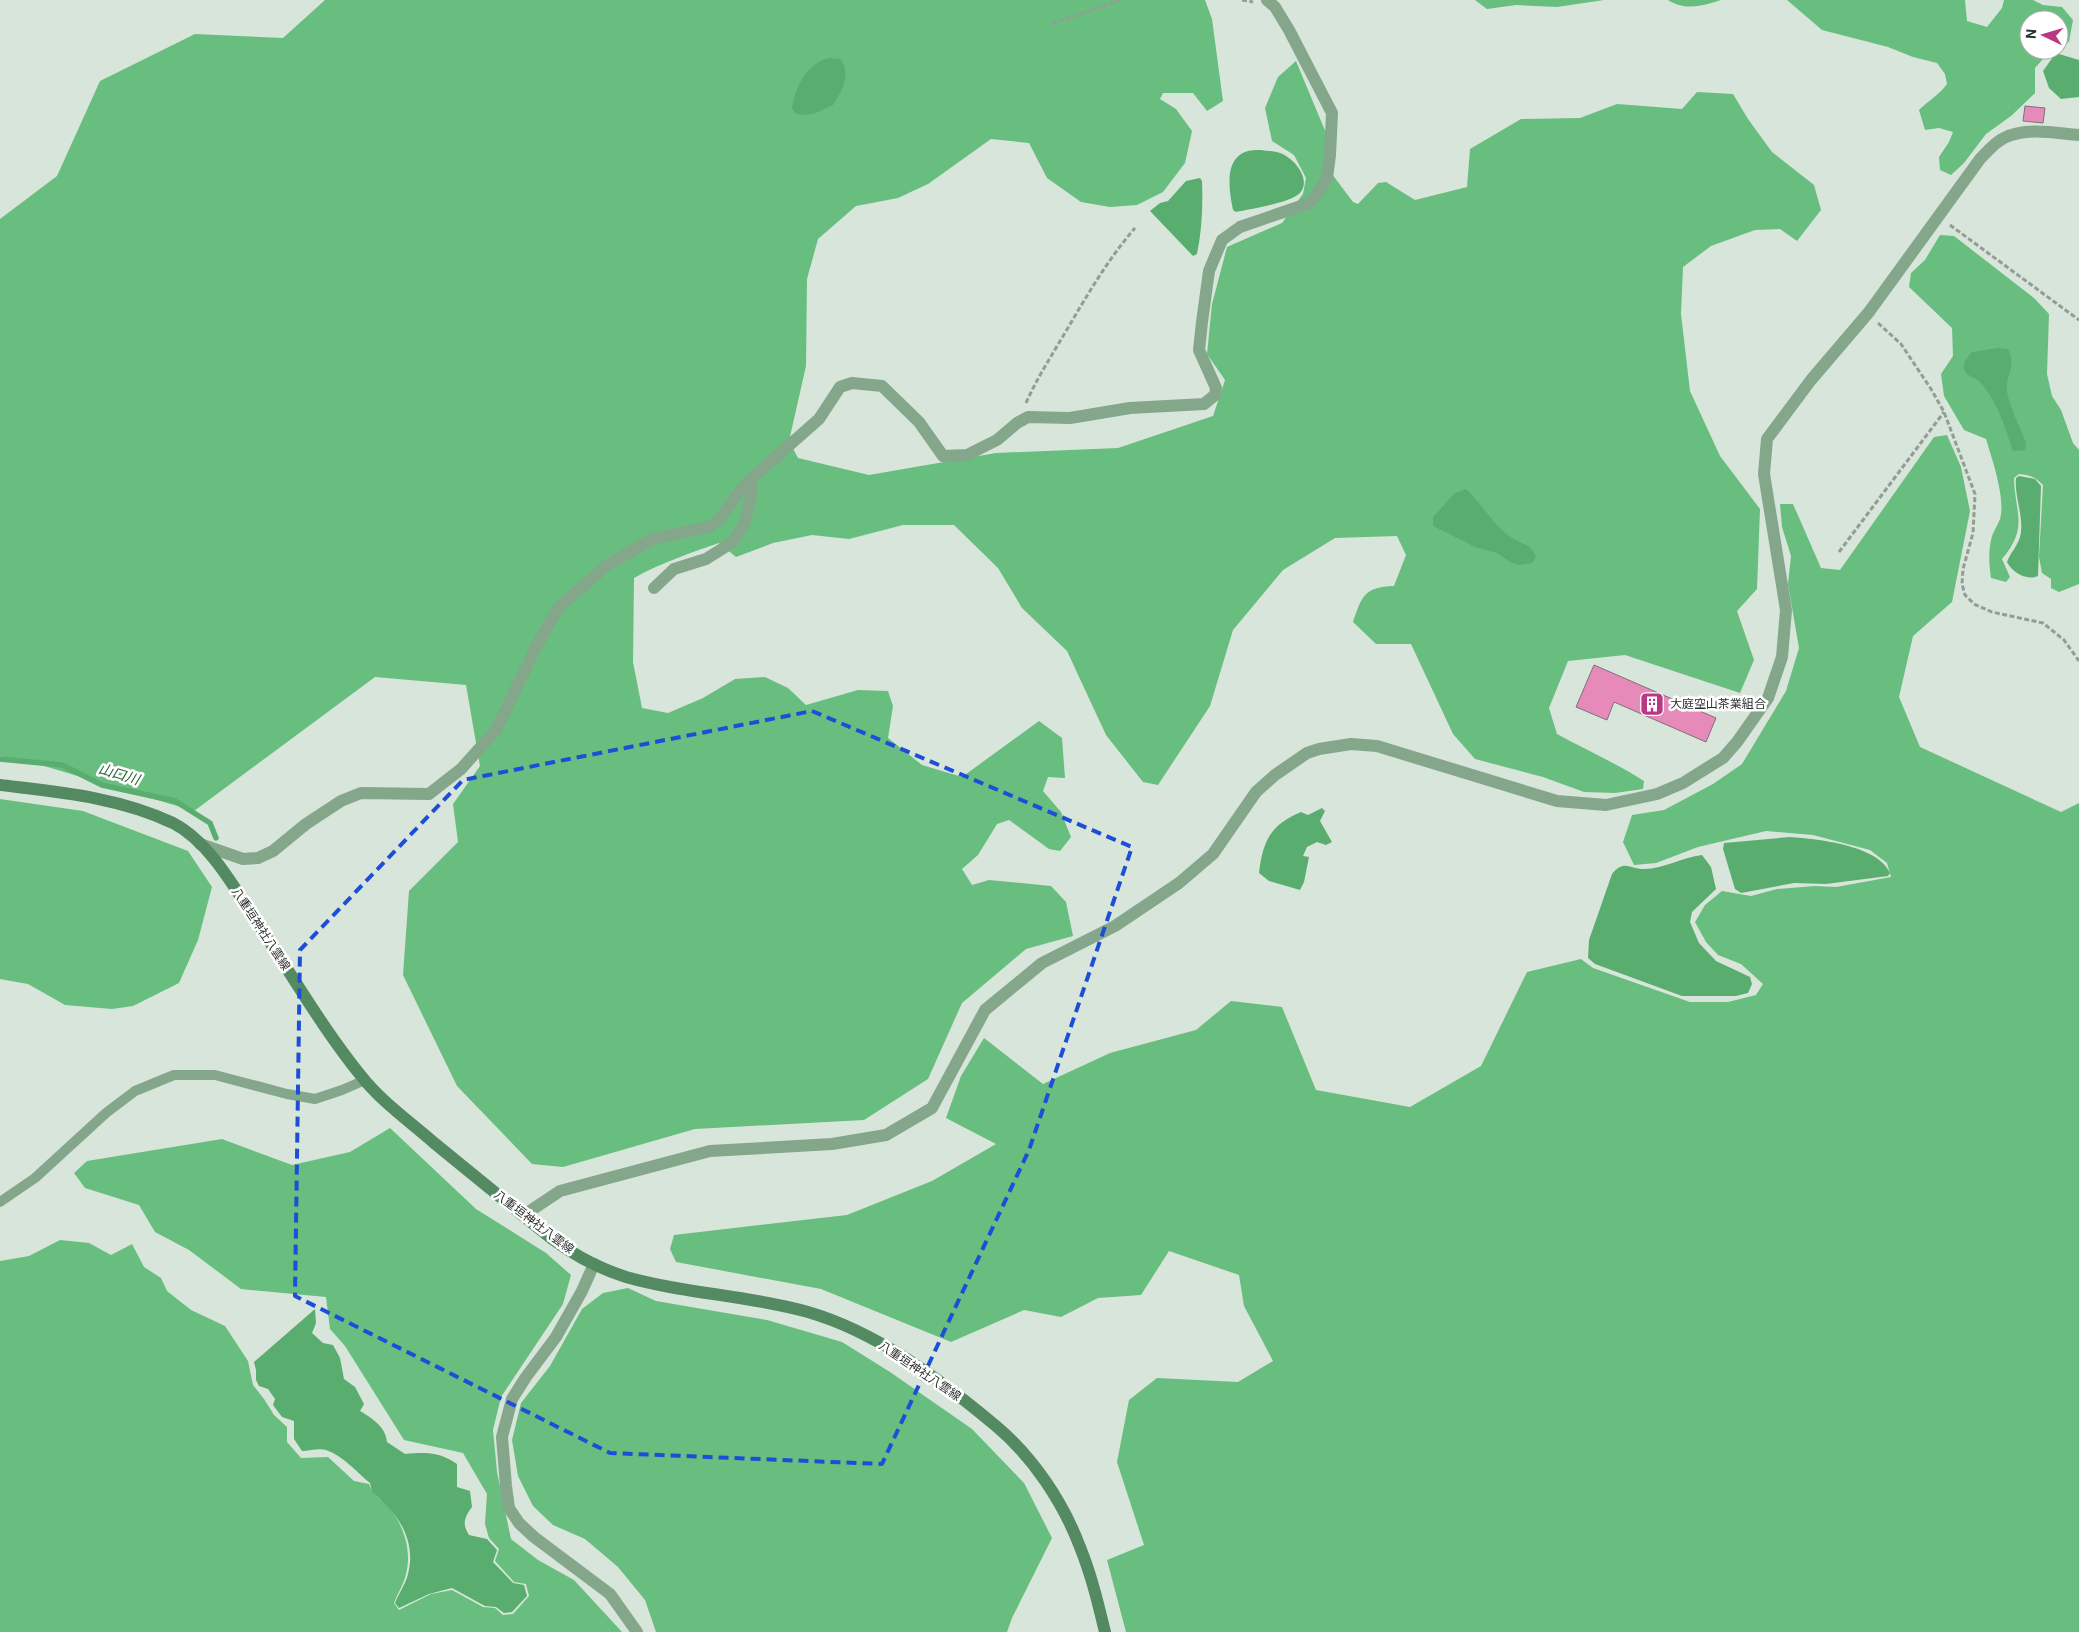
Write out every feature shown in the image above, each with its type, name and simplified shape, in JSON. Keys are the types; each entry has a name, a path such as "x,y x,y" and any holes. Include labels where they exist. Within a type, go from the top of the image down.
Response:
{"main road":[{"name":"八重垣神社八雲線","path":"0,785 95,798 124,805 176,825 200,844 227,877 336,1044 365,1080 412,1124 559,1244 594,1264 624,1276 662,1285 776,1303 844,1325 915,1365 1000,1429 1023,1453 1044,1480 1063,1511 1080,1546 1105,1632"}],"street":[{"path":"200,844 243,859 258,858 273,851 306,824 341,801 361,794 429,794 462,769 496,730 537,645 559,608 606,566 652,539 709,527 720,519 742,488 819,420 840,387 852,383 882,386 919,422 943,456 967,454 997,440 1028,417 1070,418 1164,405 1204,404 1215,395 1216,388 1199,350 1209,271 1222,240 1240,227 1307,204 1316,196 1327,178 1332,113 1274,2"},
{"path":"524,1216 560,1191 710,1151 832,1144 886,1135 932,1108 985,1010 1042,963 1115,926 1179,882 1213,854 1256,792 1290,764 1307,753 1334,745 1377,746 1557,801 1606,804 1657,794 1683,784 1703,772 1723,758 1759,712 1768,698 1782,657 1786,610 1764,474 1767,438 1811,380 1869,312 1980,159 2002,139 2026,133 2079,135"},
{"path":"654,588 674,569 706,559 733,542 744,524 751,497 752,480"},
{"path":"594,1264 582,1291 556,1338 526,1377 512,1399 502,1437 506,1486 509,1508 519,1523 534,1537 610,1594 638,1632"}],"lane":[{"path":"0,1202 35,1178 106,1113 135,1091 174,1075 215,1075 287,1094 316,1099 365,1080"}],"path":[{"path":"1052,24 1120,0"},
{"path":"1937,216 2079,320"},
{"path":"1022,420 1026,403 1038,378 1083,302 1118,248 1135,228"},
{"path":"1869,312 1912,358 1944,412 1975,494 1973,533 1963,569 1962,584 1965,595 1974,604 1992,612 2044,622 2064,640 2079,661"},
{"path":"1839,552 1944,412"}],"highlighted area":[{"path":"812,711 1132,847 1029,1150 882,1464 610,1453 295,1296 300,950 463,780"}],"shaded area":[{"path":"325,0 1205,0 1212,19 1223,101 1207,111 1193,93 1163,93 1160,99 1176,109 1192,131 1185,163 1163,192 1137,205 1110,207 1081,202 1047,178 1029,143 991,139 928,184 898,198 856,206 818,239 807,279 806,366 789,441 798,458 869,475 996,453 1118,448 1213,416 1225,380 1207,354 1212,304 1227,247 1282,223 1303,194 1306,178 1294,155 1272,141 1265,108 1278,77 1296,61 1326,133 1332,174 1353,202 1358,204 1378,183 1386,182 1415,200 1467,187 1470,149 1521,119 1580,118 1617,104 1682,109 1697,92 1733,94 1748,119 1772,152 1814,185 1821,210 1797,241 1780,229 1755,230 1711,246 1683,267 1681,314 1690,391 1720,456 1760,509 1757,589 1737,611 1754,660 1740,693 1625,655 1568,661 1549,708 1557,734 1612,762 1644,781 1643,789 1615,793 1584,792 1543,777 1475,759 1453,734 1411,644 1376,644 1353,622 1362,599 1370,591 1376,588 1394,586 1406,555 1397,536 1335,538 1283,570 1233,630 1210,706 1158,785 1143,782 1106,735 1067,651 1022,608 998,568 954,525 903,525 849,539 812,535 773,543 736,557 719,543 676,559 634,578 633,662 642,708 668,713 703,698 735,679 765,677 788,688 806,705 858,690 888,691 893,706 888,738 922,765 962,777 1039,721 1062,738 1065,778 1048,777 1043,791 1061,812 1071,837 1060,851 1049,849 1009,820 997,824 978,855 962,869 972,885 989,880 1051,886 1066,902 1073,936 1026,949 962,1003 928,1079 864,1120 695,1129 563,1167 532,1164 457,1086 403,975 409,891 458,842 453,804 480,766 466,685 375,677 194,811 31,762 0,756 0,219 57,176 100,81 195,34 283,38"},
{"path":"1475,0 1604,0 1557,7 1516,5 1487,9"},
{"path":"1668,0 1721,0 1701,6 1687,6"},
{"path":"1787,0 1965,0 1967,21 1987,27 2002,8 2004,0 2033,0 2043,5 2062,7 2065,10 2019,10 2019,60 2042,60 2035,68 2035,93 2011,116 1986,134 1964,163 1951,175 1940,170 1939,157 1953,132 1939,128 1925,130 1919,110 1947,84 1945,74 1937,63 1913,57 1888,47 1822,30"},
{"path":"2069,15 2073,20 2069,42"},
{"path":"2069,57 2079,60 2079,97 2061,99 2049,88 2043,71 2051,60 2069,60"},
{"path":"830,58 840,59 844,64 845,70 842,88 833,105 816,113 796,114 792,109 799,85 815,64"},
{"path":"1251,150 1280,153 1291,159 1303,176 1303,187 1300,193 1288,200 1236,212 1233,210 1230,188 1232,165 1241,154"},
{"path":"1200,178 1202,181 1201,227 1197,254 1193,256 1150,211 1160,203 1168,201 1186,181"},
{"path":"1940,235 1954,236 2034,298 2049,314 2047,374 2052,396 2061,410 2073,443 2079,450 2079,584 2059,592 2051,588 2051,579 2042,573 2039,557 2043,485 2035,478 2026,475 2019,474 2014,478 2018,529 2010,548 2002,559 2010,577 2006,582 1991,578 1990,547 2001,511 2000,490 1995,468 1986,439 1964,430 1944,396 1941,374 1953,356 1952,328 1909,287 1911,273 1925,260"},
{"path":"1998,348 2008,349 2012,361 2007,390 2026,442 2025,450 2013,451 2000,414 1991,397 1979,381 1968,375 1964,369 1965,362 1972,352"},
{"path":"1947,435 1961,467 1970,511 1952,602 1913,636 1899,697 1920,747 2061,812 2079,803 2079,1632 1126,1632 1107,1560 1144,1545 1117,1462 1129,1400 1157,1378 1238,1382 1273,1361 1244,1306 1239,1275 1169,1251 1141,1295 1098,1298 1061,1317 1024,1310 951,1342 821,1289 676,1262 670,1249 674,1235 847,1215 932,1181 996,1144 946,1118 961,1076 984,1038 1043,1084 1110,1053 1196,1030 1231,1001 1282,1007 1316,1090 1410,1107 1481,1066 1527,972 1581,959 1593,968 1690,1002 1728,1002 1756,995 1763,984 1741,964 1718,955 1706,942 1695,922 1705,905 1722,891 1751,896 1777,889 1815,886 1836,887 1891,877 1887,863 1870,850 1813,835 1766,831 1698,847 1656,863 1634,865 1623,842 1632,815 1664,810 1713,784 1742,764 1786,691 1799,648 1788,584 1791,556 1782,527 1780,504 1793,504 1821,568 1840,570 1934,437"},
{"path":"2019,476 2035,479 2041,486 2038,576 2033,577 2020,575 2007,562 2019,541 2021,530 2016,493 2016,478"},
{"path":"1466,489 1503,531 1513,539 1525,544 1534,552 1536,557 1532,563 1519,565 1510,562 1497,553 1475,547 1433,526 1433,517 1455,493"},
{"path":"0,799 83,811 188,851 212,887 198,940 179,983 133,1006 112,1009 65,1005 28,984 0,979"},
{"path":"1322,808 1325,811 1320,821 1332,842 1326,845 1317,842 1307,847 1303,856 1309,857 1304,882 1300,890 1269,881 1259,873 1266,843 1275,829 1290,817 1301,812 1308,815"},
{"path":"1790,837 1830,842 1860,850 1883,863 1890,873 1888,876 1826,884 1794,883 1741,893 1735,889 1723,849 1724,843"},
{"path":"1702,855 1711,867 1716,889 1692,912 1690,922 1699,943 1716,961 1750,977 1752,984 1748,993 1736,996 1682,996 1595,964 1588,958 1589,940 1612,874 1616,869 1623,866 1639,869 1651,868"},
{"path":"390,1128 476,1209 546,1253 571,1275 563,1304 501,1397 493,1430 497,1472 511,1539 538,1560 574,1580 622,1632 0,1632 0,1261 29,1256 60,1240 89,1243 111,1255 132,1244 144,1267 161,1278 167,1291 191,1310 225,1326 248,1361 253,1385 274,1415 287,1427 287,1442 301,1458 328,1457 354,1481 369,1484 399,1522 407,1548 408,1565 394,1603 399,1610 431,1594 452,1590 483,1607 495,1608 503,1615 513,1614 529,1596 526,1584 514,1582 495,1561 499,1549 489,1538 485,1524 487,1494 463,1453 404,1440 345,1346 330,1329 326,1297 241,1289 189,1250 155,1232 139,1205 85,1188 74,1173 87,1161 222,1139 292,1165 350,1152"},
{"path":"628,1288 656,1301 767,1320 842,1342 890,1372 972,1429 1024,1483 1052,1538 1012,1618 1007,1632 656,1632 645,1600 618,1567 585,1539 553,1525 533,1506 518,1476 512,1440 521,1403 550,1366 582,1309 603,1293"},
{"path":"315,1309 316,1323 312,1333 323,1343 333,1345 340,1358 344,1379 355,1387 364,1404 360,1411 381,1427 387,1442 405,1454 439,1455 457,1464 457,1487 470,1491 472,1507 467,1514 465,1528 469,1535 487,1539 497,1550 493,1562 513,1583 524,1585 527,1596 512,1612 504,1613 496,1607 485,1606 452,1588 429,1594 399,1608 395,1603 407,1577 410,1562 407,1538 397,1518 372,1492 370,1483 338,1456 323,1449 302,1451 294,1439 294,1421 282,1417 273,1405 275,1399 268,1389 259,1386 256,1380 254,1362"}],"building":[{"path":"2025,106 2045,108 2043,123 2023,121"},
{"name":"大庭空山茶業組合","path":"1594,665 1716,718 1706,742 1614,702 1607,720 1576,707"}],"waterway":[{"name":"山口川","path":"0,759 62,765 102,785 175,801 210,823 216,838"}],"place":[{"name":"大庭空山茶業組合","path":"1652,704"}]}
